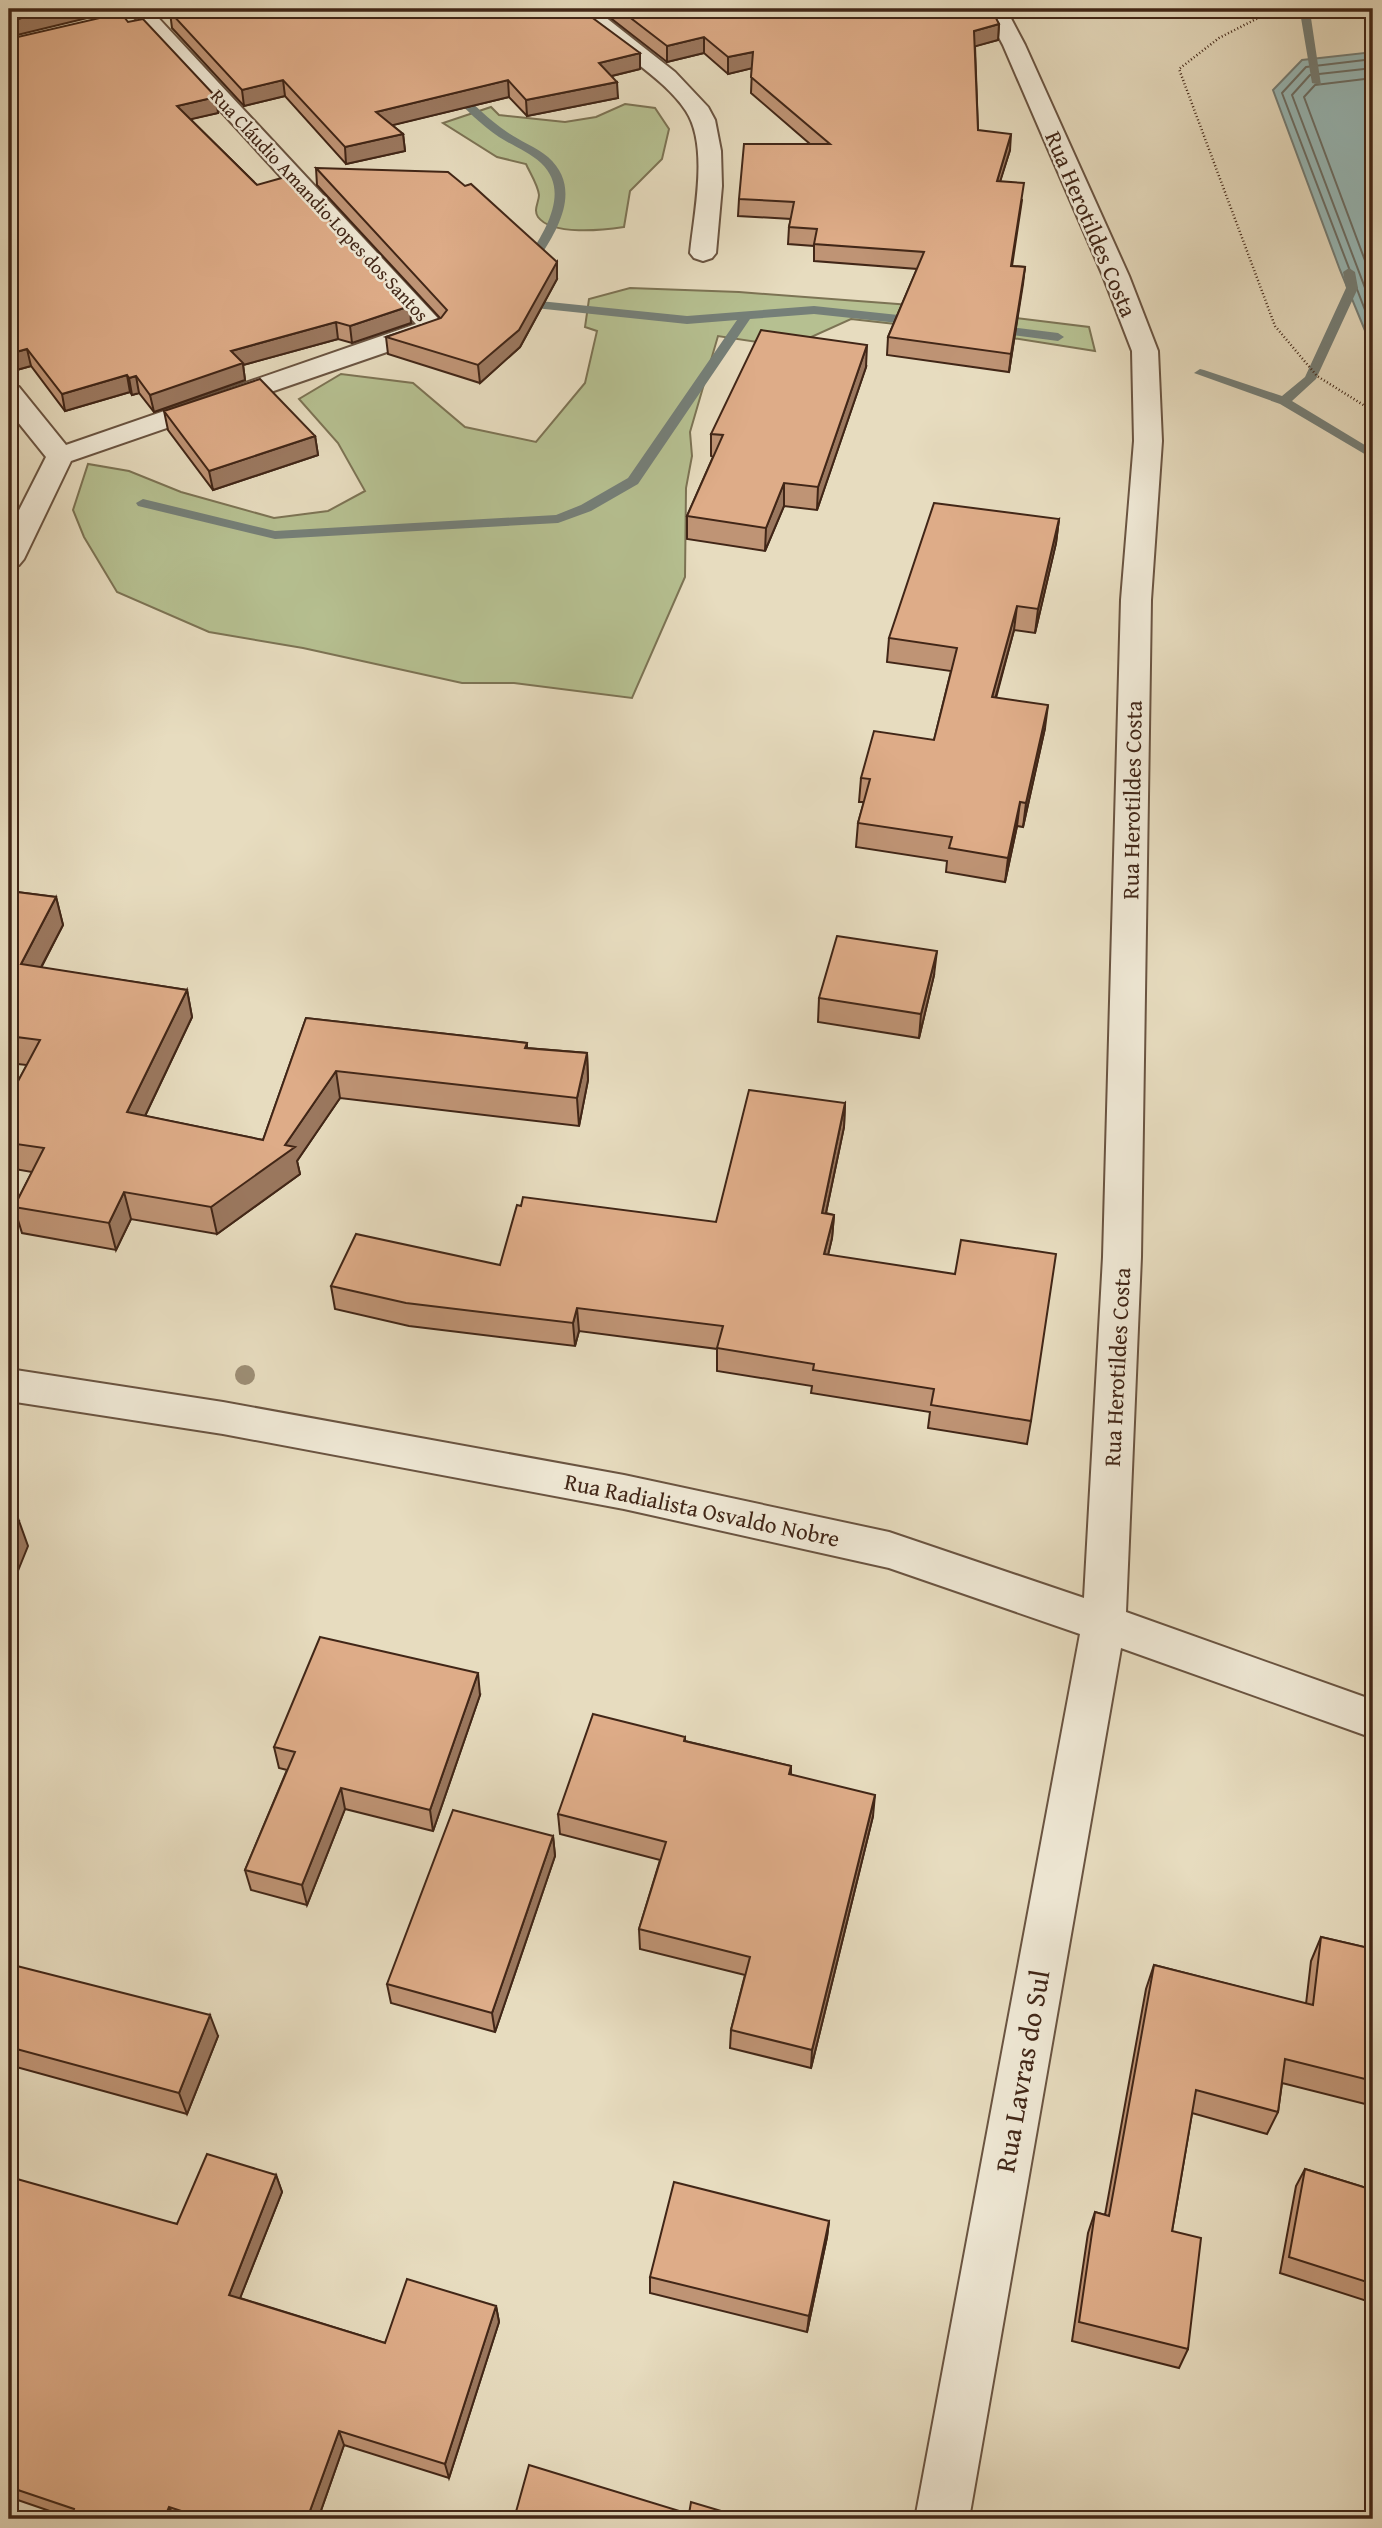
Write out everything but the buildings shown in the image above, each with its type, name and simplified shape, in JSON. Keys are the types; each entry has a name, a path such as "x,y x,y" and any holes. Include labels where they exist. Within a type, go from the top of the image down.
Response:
{"street":[{"path":"581,9 683,92 703,118 710,155 703,253"},
{"name":"Rua Herotildes Costa","path":"995,9 1014,45 1116,276 1145,351 1149,441 1136,600 1122,1257 1104,1623"},
{"path":"116,20 148,10"},
{"name":"Rua Cláudio Amandio Lopes dos Santos","path":"60,456 433,327 148,10"},
{"path":"9,393 60,456 9,558"},
{"name":"Rua Radialista Osvaldo Nobre","path":"9,1385 223,1418 638,1495 889,1550 1373,1719"},
{"name":"Rua Lavras do Sul","path":"942,2519 1104,1623"}],"path":[{"path":"1347,9 1262,16 1219,38 1179,69 1275,326 1317,376 1373,411"}],"green space":[{"path":"625,104 655,108 669,129 662,159 630,191 624,227 579,230 545,223 537,214 539,195 526,164 497,157 443,123 491,107 499,115 565,122 596,117"},
{"path":"630,288 739,292 911,305 1089,327 1095,351 993,335 851,319 798,343 777,345 718,336 690,432 692,456 686,488 685,577 632,698 514,683 462,683 303,648 209,632 117,592 84,537 73,510 88,464 129,471 181,492 274,518 328,511 365,491 338,443 299,399 341,374 413,383 465,427 536,442 585,383 597,331 585,327 589,299"}],"water":[{"path":"1373,52 1373,350 1273,90 1302,60"}],"waterway":[{"path":"1300,9 1306,18 1317,83"},
{"path":"454,92 498,131 546,161 558,179 560,205 556,218 529,265"},
{"path":"1284,401 1310,379 1352,288 1349,272"},
{"path":"520,303 687,320 746,315"},
{"path":"746,315 814,310 917,321"},
{"path":"143,503 275,535 558,519 586,508 633,481 746,315"},
{"path":"994,329 1058,337"},
{"path":"1200,373 1284,401"},
{"path":"1284,401 1373,455"}]}
